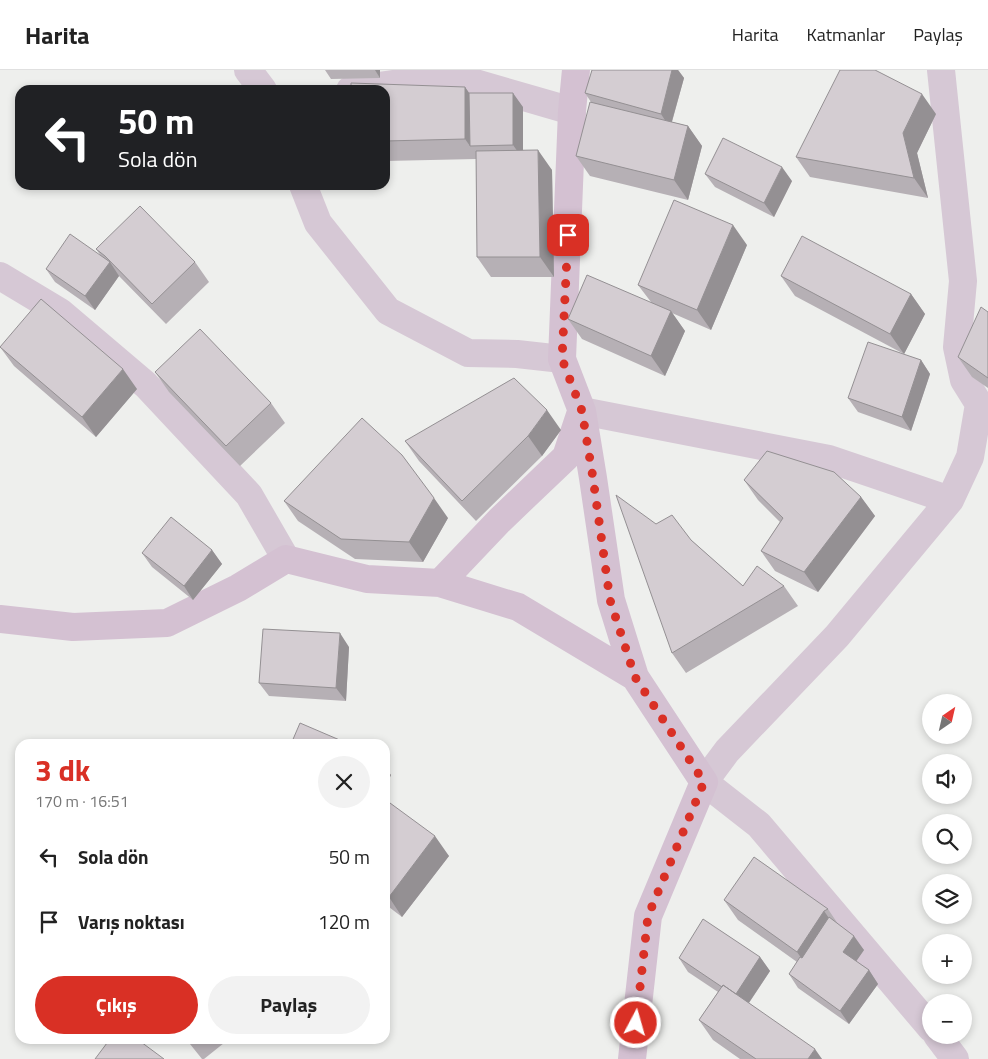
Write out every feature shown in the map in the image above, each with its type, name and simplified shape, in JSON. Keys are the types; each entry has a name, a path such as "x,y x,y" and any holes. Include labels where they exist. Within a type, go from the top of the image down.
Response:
{"street":[{"path":"248,70 259,85"},
{"path":"576,70 572,111 562,359 582,411 610,600 635,677 704,782 759,825 922,1017"},
{"path":"632,1059 648,916 704,782 727,752 837,636 950,500 970,457 979,404 964,380 957,348 963,281 941,70"},
{"path":"386,85 451,76 572,111"},
{"path":"306,190 318,223 388,311 468,353 517,354 562,359"},
{"path":"0,276 60,312 146,386 249,495 286,559"},
{"path":"582,411 829,458 950,500"},
{"path":"440,583 500,520 566,457 582,411"},
{"path":"0,619 73,627 168,622 238,588 286,559 367,579 440,583 518,608 635,677"},
{"path":"944,1044 955,1059"}],"building":[{"path":"592,70 672,70 661,114 585,93"},
{"path":"840,70 875,70 922,94 903,133 914,178 796,157"},
{"path":"351,83 465,87 465,139 390,141 390,85 351,85"},
{"path":"469,93 513,93 513,145 470,146"},
{"path":"590,102 688,126 674,180 576,156"},
{"path":"723,138 782,167 764,203 705,174"},
{"path":"538,150 540,257 477,257 476,151"},
{"path":"674,200 733,225 697,310 638,285"},
{"path":"140,206 195,262 152,304 96,249"},
{"path":"70,234 110,262 85,296 46,269"},
{"path":"802,236 911,294 890,334 781,276"},
{"path":"587,275 671,311 651,356 568,319"},
{"path":"41,299 123,369 82,417 0,347"},
{"path":"981,307 988,312 988,378 958,357"},
{"path":"200,329 271,403 226,446 155,372"},
{"path":"868,342 921,360 902,417 848,398"},
{"path":"514,378 547,410 528,436 462,501 405,441"},
{"path":"362,418 402,455 434,498 409,542 341,539 284,501"},
{"path":"767,451 834,472 861,497 804,572 761,551 783,518 744,480"},
{"path":"616,495 656,524 672,515 691,540 743,586 757,566 784,586 672,653"},
{"path":"171,517 212,550 184,586 142,553"},
{"path":"263,629 340,633 336,688 259,683"},
{"path":"300,723 337,739 293,739"},
{"path":"390,803 435,836 390,896"},
{"path":"754,857 828,909 824,911 797,952 724,900"},
{"path":"829,917 854,936 843,952 869,970 840,1011 789,974"},
{"path":"703,919 760,957 736,994 723,985 722,987 679,958"},
{"path":"723,985 815,1049 808,1059 756,1059 699,1020"},
{"path":"106,1044 144,1044 164,1059 95,1059"}],"route":[{"path":"568,235 562,359 582,411 610,600 635,677 704,782 678,840 648,916 636,1023"}]}
